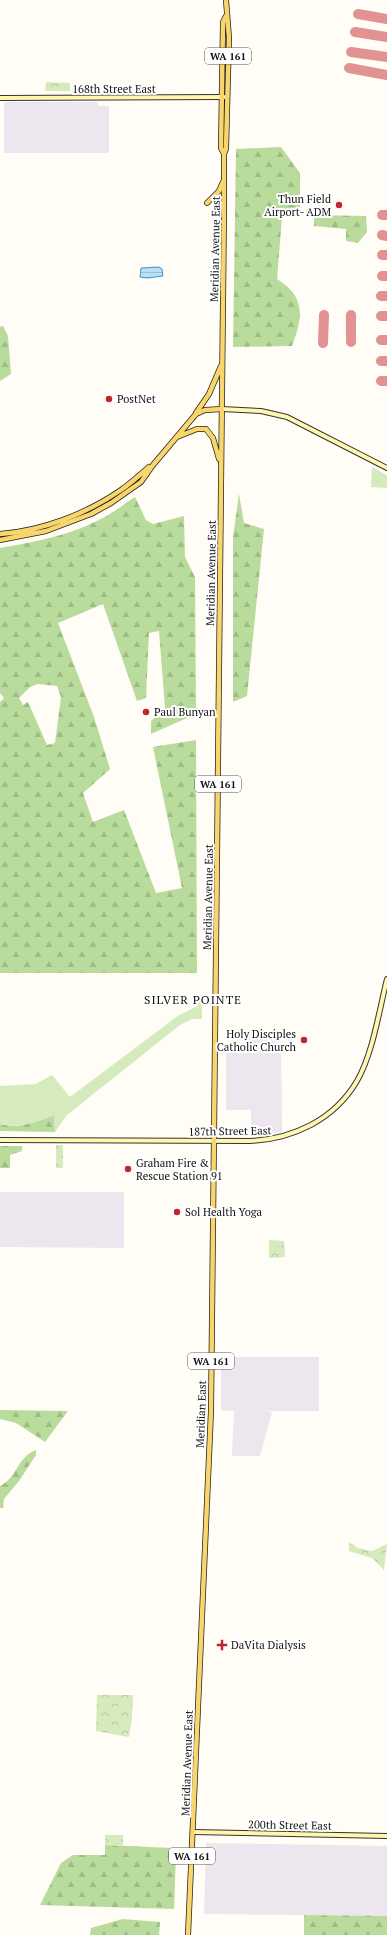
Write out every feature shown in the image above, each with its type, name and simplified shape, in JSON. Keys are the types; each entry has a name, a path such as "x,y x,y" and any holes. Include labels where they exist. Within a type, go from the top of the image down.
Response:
{"main road":[{"name":"Meridian Avenue East","path":"214,1141 224,154 226,148 229,38 226,16 226,0"},
{"name":"Meridian Avenue East","path":"224,154 221,148 223,22 226,16"},
{"path":"207,203 219,191 224,180"},
{"path":"0,540 46,531 92,514 141,482 153,465 196,414 209,394 222,363"},
{"path":"196,414 205,410 222,409"},
{"path":"177,437 197,429 207,430 213,438 221,465"},
{"path":"0,534 36,528 72,516 102,502 153,465"},
{"path":"111,503 134,482 135,479"},
{"name":"Meridian East","path":"203,1592 211,1411 214,1141"},
{"name":"Meridian Avenue East","path":"188,1935 203,1592"}],"street":[{"name":"168th Street East","path":"0,98 228,97"},
{"path":"222,409 261,411 287,417 387,468"},
{"name":"187th Street East","path":"0,1140 253,1141 275,1139 287,1136 317,1122 338,1105 356,1081 362,1070 369,1050 387,979"},
{"name":"200th Street East","path":"193,1832 387,1836"}],"shaded area":[{"path":"4,102 98,102 98,106 109,106 109,153 4,153"},
{"path":"246,1030 281,1030 282,1132 251,1135 251,1110 226,1110 226,1045 246,1045"},
{"path":"0,1192 124,1192 124,1248 0,1247"},
{"path":"221,1357 319,1357 319,1411 269,1411 268,1412 272,1412 260,1456 232,1456 234,1411 221,1410"},
{"path":"206,1843 387,1846 387,1916 204,1914"}],"green space":[{"path":"46,82 70,83 70,91 45,91"},
{"path":"281,147 300,173 300,217 282,217 277,279 293,293 300,308 300,317 296,336 292,346 233,347 236,149"},
{"path":"314,215 366,216 367,232 358,243 346,241 346,229 314,226"},
{"path":"3,326 8,336 11,374 0,381 0,327"},
{"path":"372,467 387,475 387,488 371,487"},
{"path":"239,494 244,523 264,529 247,696 233,702 233,537"},
{"path":"135,497 146,520 153,524 184,516 185,557 195,577 196,714 151,734 151,721 165,708 159,631 149,633 146,698 137,701 103,604 58,623 94,717 110,769 83,793 93,822 124,810 156,893 182,888 153,747 196,740 197,973 0,973 0,702 4,698 0,693 0,548 65,534 89,525 105,517","holes":["38,684 57,686 61,697 55,743 47,745 28,702 23,705 19,698 30,687"]},
{"path":"198,1002 202,1002 202,1019 192,1019 180,1025 67,1115 55,1132 54,1117 14,1126 0,1124 0,1086 36,1084 52,1075 70,1097 179,1015 198,1006"},
{"path":"54,1116 55,1132 0,1131 0,1124 7,1126 21,1125"},
{"path":"56,1145 63,1145 63,1168 56,1168"},
{"path":"0,1146 22,1146 22,1151 10,1155 10,1168 0,1168"},
{"path":"269,1240 284,1241 285,1257 269,1258"},
{"path":"0,1410 68,1411 45,1442 16,1423 0,1419"},
{"path":"36,1450 36,1455 19,1481 4,1499 3,1508 0,1508 0,1486 10,1478 25,1457"},
{"path":"349,1542 358,1548 372,1551 387,1544 384,1570 372,1558 349,1551"},
{"path":"97,1695 133,1695 129,1737 96,1731"},
{"path":"105,1835 123,1835 123,1846 105,1845"},
{"path":"105,1845 172,1848 176,1855 174,1909 40,1905 61,1863 73,1855 105,1855"},
{"path":"304,1915 387,1916 387,1935 304,1935"},
{"path":"123,1919 160,1922 159,1935 90,1935 91,1928"}],"water":[{"path":"159,267 162,269 163,276 147,278 140,277 141,268"}],"taxiway":[{"path":"358,14 387,19"},
{"path":"355,32 387,37"},
{"path":"351,52 387,57"},
{"path":"349,68 387,75"},
{"path":"382,215 387,215"},
{"path":"382,235 387,236"},
{"path":"382,255 387,255"},
{"path":"382,276 387,276"},
{"path":"381,296 387,296"},
{"path":"323,343 324,315"},
{"path":"351,315 351,342"},
{"path":"381,316 387,316"},
{"path":"381,340 387,340"},
{"path":"381,361 387,361"},
{"path":"381,381 387,381"}],"place":[{"name":"Thun Field Airport- ADM","path":"339,205"},
{"name":"PostNet","path":"109,399"},
{"name":"Paul Bunyan","path":"146,712"},
{"name":"Holy Disciples Catholic Church","path":"304,1040"},
{"name":"Graham Fire & Rescue Station 91","path":"128,1169"},
{"name":"Sol Health Yoga","path":"177,1212"},
{"name":"DaVita Dialysis","path":"222,1645"}],"district":[{"name":"SILVER POINTE","path":"193,999"}]}
